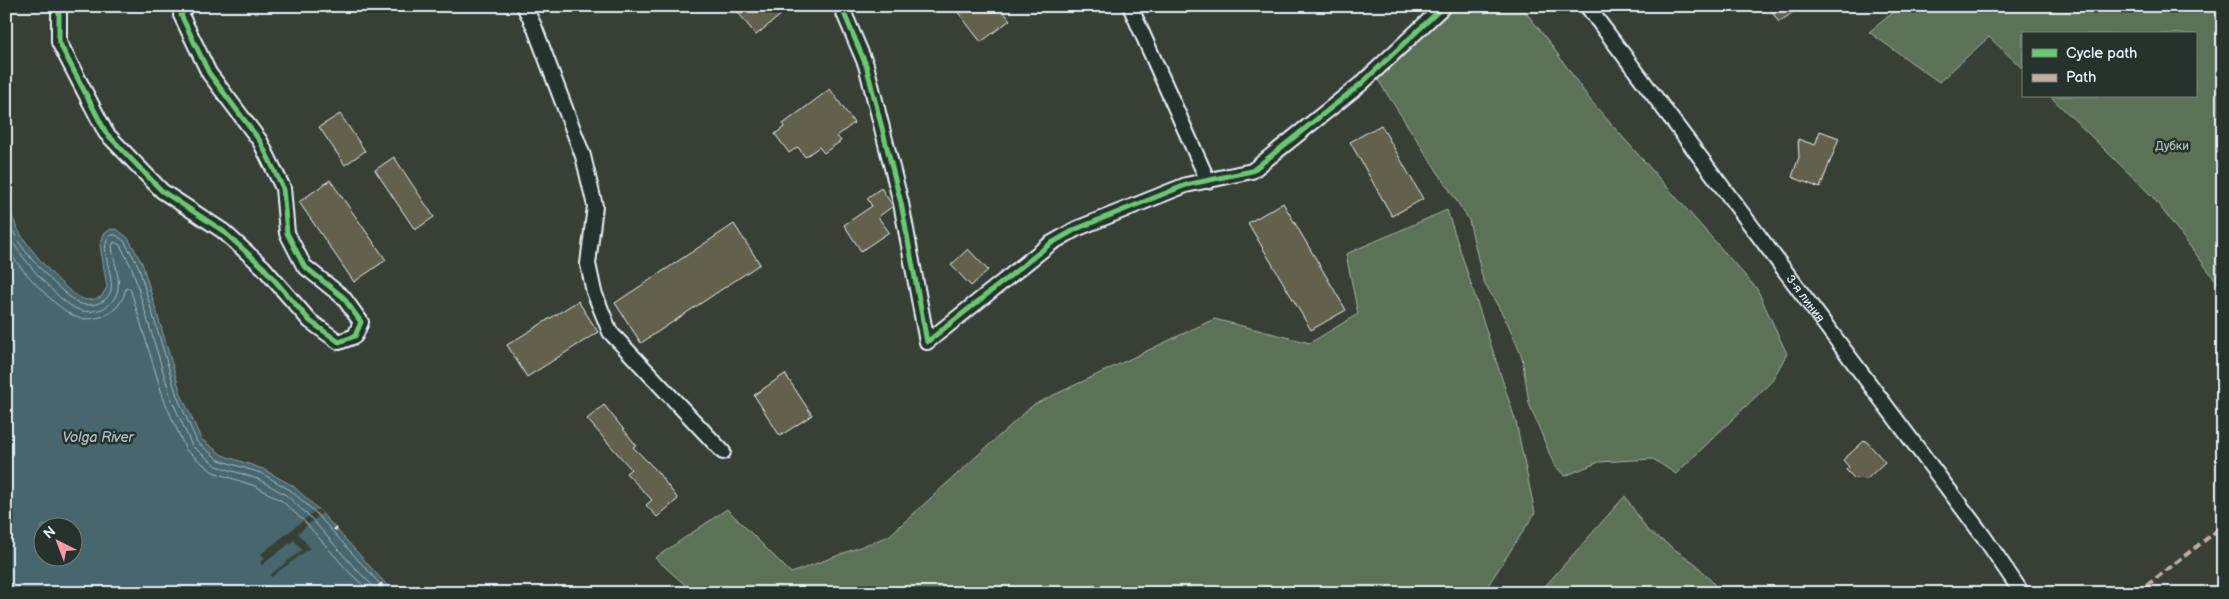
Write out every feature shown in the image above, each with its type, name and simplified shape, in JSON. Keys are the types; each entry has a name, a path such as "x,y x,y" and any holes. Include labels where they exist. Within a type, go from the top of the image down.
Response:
{"street":[{"path":"59,6 59,42 106,132 162,191 224,231 263,267 310,321 339,342 355,336 362,322 343,297 304,266 287,233 283,188 260,141 209,74 180,16 186,6"},
{"path":"524,6 534,26 583,156 595,206 588,264 594,292 610,332 723,452"},
{"path":"841,6 869,74 901,203 927,342 1050,244 1085,226 1186,186 1252,171 1362,83 1444,6"},
{"path":"1130,6 1208,181"},
{"name":"3-я линия","path":"1587,6 1984,537 2022,593"}],"path":[{"path":"372,593 385,581"}],"green space":[{"path":"1456,6 1521,6 1590,100 1757,289 1787,354 1771,382 1676,474 1653,459 1599,462 1565,476 1554,465 1529,403 1522,357 1508,324 1483,280 1469,220 1378,80 1416,39"},
{"name":"Дубки","path":"1901,6 2223,6 2223,290 2152,196 2052,98 2196,98 2196,32 2022,32 2022,68 1989,37 1939,82 1869,32"},
{"path":"1447,210 1516,422 1535,513 1483,593 694,593 655,558 727,509 791,573 889,536 1033,405 1214,319 1310,343 1358,314 1346,254"},
{"path":"1625,496 1647,530 1696,564 1722,593 1539,593"}],"water":[{"name":"Volga River","path":"6,189 14,222 27,244 56,278 75,295 83,299 90,300 101,297 107,287 100,245 104,234 111,229 118,230 128,238 142,263 181,394 201,439 222,455 263,469 293,486 318,509 394,593 6,593"}],"pier":[{"path":"318,509 322,513 298,533 310,548 271,577 270,575 302,550 294,540 262,565 260,562 265,558 261,554"}],"building":[{"path":"733,6 792,6 756,35"},
{"path":"953,6 999,6 1010,20 981,42"},
{"path":"1768,6 1802,6 1779,22"},
{"path":"830,89 854,123 837,136 841,141 824,153 819,147 805,157 798,147 789,153 775,134 784,127 783,124"},
{"path":"340,114 365,151 345,165 319,127"},
{"path":"1381,125 1423,199 1392,216 1350,142"},
{"path":"1820,131 1839,138 1820,188 1792,177 1799,157 1798,139 1815,145"},
{"path":"394,157 434,217 415,230 375,170"},
{"path":"330,180 386,260 354,282 299,202"},
{"path":"881,188 893,206 878,217 889,232 861,251 844,225 872,206 867,198"},
{"path":"1283,203 1346,310 1311,330 1248,223"},
{"path":"734,224 760,264 641,343 615,303"},
{"path":"968,249 988,270 971,286 951,265"},
{"path":"578,301 598,332 527,377 507,345"},
{"path":"785,374 812,415 780,436 754,395"},
{"path":"604,405 636,445 633,447 656,470 678,499 657,517 646,505 652,500 626,473 631,469 587,419"},
{"path":"1865,440 1885,462 1867,479 1854,478 1846,470 1849,467 1843,460"}],"marked path":[{"path":"2137,593 2223,526"}],"cycle path":[{"path":"59,6 59,42 106,133 162,191 223,231 263,267 310,321 339,342 355,336 361,322 343,297 304,266 287,233 283,188 260,141 209,73 181,15 186,6"},
{"path":"841,6 866,65 901,203 927,342 1050,244 1076,229 1186,185 1252,171 1362,83 1444,6"}]}
